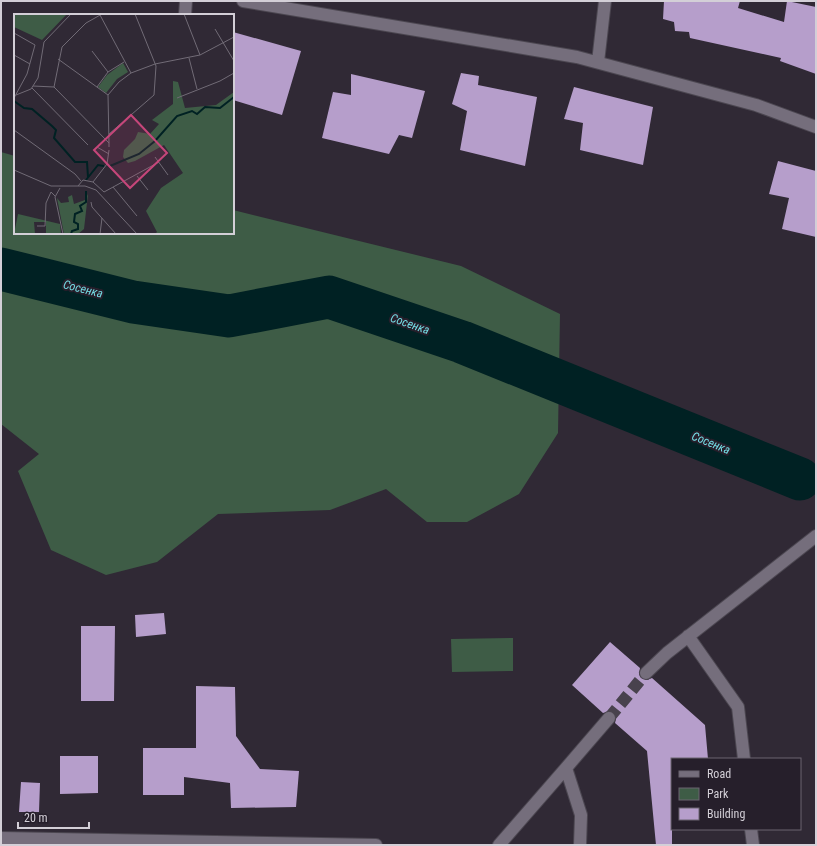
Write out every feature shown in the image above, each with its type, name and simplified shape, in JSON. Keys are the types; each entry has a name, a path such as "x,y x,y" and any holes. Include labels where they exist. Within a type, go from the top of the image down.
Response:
{"street":[{"path":"185,14 186,1"},
{"path":"243,1 578,57 756,105 816,127"},
{"path":"598,62 605,1"},
{"path":"646,673 688,636 816,536"},
{"path":"688,636 738,707 744,758"},
{"path":"498,845 609,718"},
{"path":"566,768 581,815 580,845"},
{"path":"751,830 753,845"},
{"path":"1,838 376,845"}],"green space":[{"path":"1,152 14,156 14,234 234,234 234,210 461,266 560,314 558,433 519,494 467,522 427,522 386,489 330,510 218,514 157,562 106,575 51,550 18,471 39,454 1,424"},
{"path":"513,638 513,671 452,672 451,639"}],"building":[{"path":"664,1 740,1 738,8 784,22 787,1 816,7 816,74 780,61 781,58 690,38 689,32 675,31 674,22 663,19"},
{"path":"234,32 301,51 282,115 234,100"},
{"path":"461,73 479,76 478,85 537,97 525,166 460,150 467,111 452,104"},
{"path":"351,74 425,91 412,138 399,135 389,154 322,138 333,92 351,95"},
{"path":"574,87 653,107 643,165 580,150 583,123 564,119"},
{"path":"778,161 816,171 816,237 782,229 789,198 769,194"},
{"path":"164,613 166,634 136,637 135,615"},
{"path":"81,626 115,626 114,701 81,701"},
{"path":"610,642 640,668 639,674 641,678 647,680 652,678 705,725 708,758 671,758 672,845 656,845 647,751 615,723 616,719 614,713 610,711 603,713 572,685"},
{"path":"196,686 235,687 236,736 260,769 299,771 296,807 231,808 230,783 184,777 184,795 143,795 143,748 196,748"},
{"path":"60,756 98,756 98,793 60,794"},
{"path":"21,782 40,783 39,812 19,812"}],"waterway":[{"name":"Сосенка","path":"1,269 133,302 229,316 329,297 462,342 800,479"}],"tunnel":[{"path":"609,718 646,673"}]}
